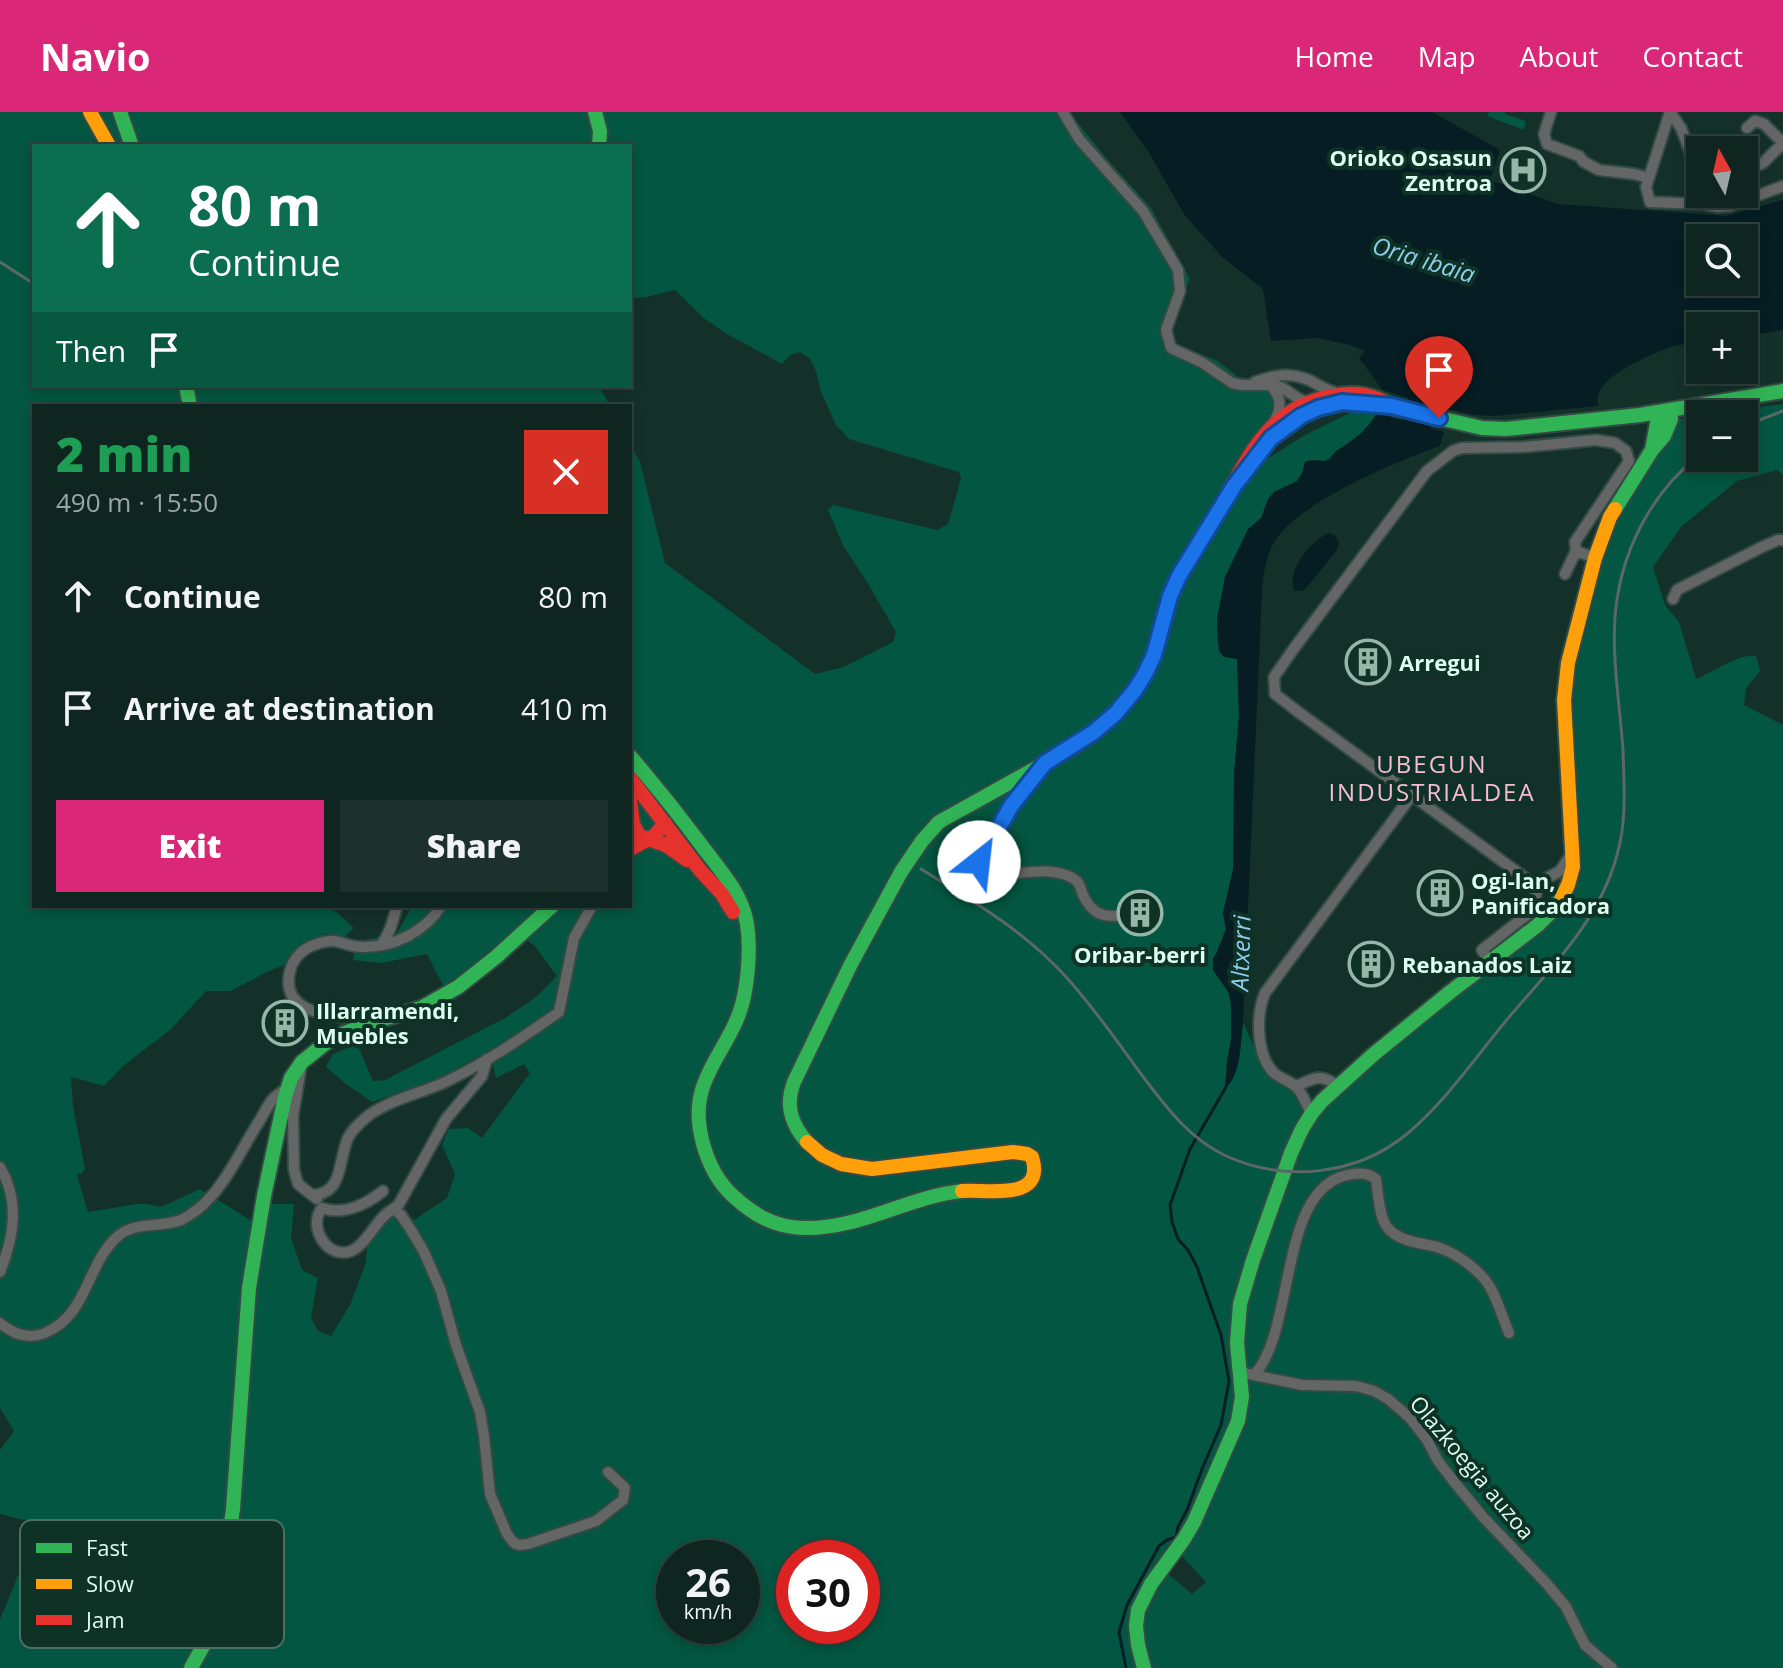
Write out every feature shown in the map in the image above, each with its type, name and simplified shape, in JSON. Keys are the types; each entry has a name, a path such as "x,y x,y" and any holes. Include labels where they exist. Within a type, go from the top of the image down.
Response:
{"main road":[{"path":"90,112 108,144"},
{"path":"120,112 131,144"},
{"path":"595,112 600,131 599,144"},
{"path":"635,837 666,845 707,866 732,887 744,908 748,927 741,1007 702,1090 699,1111 709,1159 720,1183 750,1212 781,1226 820,1228 872,1217 950,1193 1014,1190 1028,1185 1036,1174 1032,1157 1013,1152 881,1168 854,1168 840,1164 808,1142 795,1125 788,1102 792,1086 874,922 923,839 939,822 1094,732 1116,713 1145,674 1179,576 1272,430 1300,406 1323,398 1371,395 1392,406 1482,428 1506,429 1640,415 1783,391"},
{"path":"1272,430 1342,399"},
{"path":"1144,1668 1135,1639 1141,1598 1189,1530 1233,1436 1247,1374 1237,1335 1246,1278 1293,1151 1311,1113 1418,1018 1542,921 1566,893 1571,879 1573,851 1565,685 1568,663 1595,558 1610,517 1653,443 1664,436 1671,419 1665,411"},
{"path":"1640,415 1646,420 1653,443"},
{"path":"632,758 648,776 707,866"},
{"path":"632,759 663,806 665,823 661,830 635,837"},
{"path":"632,781 665,823"},
{"path":"632,815 635,837"},
{"path":"665,823 680,826 707,866"},
{"path":"231,1520 249,1288 264,1196 291,1078 301,1063 332,1038 421,1008 458,987 550,908"},
{"path":"191,1668 202,1648"}],"street":[{"path":"1063,112 1079,139 1143,211 1178,270 1180,291 1166,330 1171,348 1203,363 1232,383 1241,385 1296,376 1342,399"},
{"path":"1551,112 1544,134 1547,144 1579,156 1599,170 1649,178"},
{"path":"1671,112 1646,187 1650,202 1686,200"},
{"path":"1671,112 1686,141"},
{"path":"1747,128 1755,121 1764,124 1783,143 1758,165"},
{"path":"1758,195 1783,186"},
{"path":"1272,380 1287,377 1305,384 1311,395 1309,402"},
{"path":"1272,380 1280,399 1272,430"},
{"path":"1565,574 1576,551 1575,542 1629,461 1626,451 1615,443 1596,440 1453,451 1427,471 1274,677 1275,694 1528,880 1538,883 1560,871 1573,851"},
{"path":"1673,599 1677,590 1762,547 1783,540"},
{"path":"1576,551 1595,558"},
{"path":"1045,763 985,844 979,857 981,870 997,874 1045,871 1072,878 1079,882 1084,898 1096,912 1107,917 1124,915"},
{"path":"1311,1113 1296,1086 1275,1074 1268,1065 1261,1048 1259,1006 1282,969 1412,795"},
{"path":"1489,961 1482,950 1533,910 1538,883"},
{"path":"381,945 396,908"},
{"path":"380,1020 318,1013 300,1005 289,987 290,970 295,958 304,950 325,941 339,940 361,947 395,942 427,925 440,908"},
{"path":"313,1195 333,1188 350,1134 371,1114 442,1083 487,1059 559,1012 574,938 591,908"},
{"path":"322,1208 317,1214 317,1230 321,1239 334,1250 342,1252 358,1247 384,1215 395,1210 446,1119 482,1076 487,1059"},
{"path":"301,1063 293,1116 294,1170 298,1184 328,1211 361,1205 383,1191"},
{"path":"1296,1086 1318,1077 1338,1086"},
{"path":"0,1323 22,1337 41,1335 58,1327 74,1312 114,1239 132,1228 182,1220 199,1209 229,1173 273,1099 288,1088"},
{"path":"0,1167 8,1181 14,1207 9,1250 0,1272"},
{"path":"1247,1374 1260,1369 1267,1353 1285,1297 1295,1240 1304,1217 1321,1191 1343,1175 1364,1173 1376,1179 1383,1222 1389,1230 1414,1242 1440,1248 1476,1270 1490,1287 1509,1333"},
{"path":"395,1210 424,1252 441,1291 480,1412 490,1494 510,1538 519,1545 528,1544 596,1521 623,1500 625,1488 608,1472"},
{"name":"Olazkoegia auzoa","path":"1247,1374 1302,1385 1356,1386 1388,1399 1409,1417 1438,1461 1483,1517 1566,1607 1585,1645 1612,1668"}],"green space":[{"path":"0,112 1069,112 1151,208 1190,279 1175,319 1176,344 1218,361 1237,376 1246,379 1253,377 1275,395 1275,412 1257,439 1254,467 1307,434 1356,410 1402,420 1408,397 1382,390 1359,358 1365,351 1318,338 1417,345 1407,422 1225,577 1222,598 1237,659 1239,715 1234,775 1233,869 1223,913 1226,929 1213,970 1231,1000 1231,1036 1225,1082 1238,1066 1243,1022 1265,1071 1301,1101 1309,1102 1320,1097 1536,921 1563,892 1567,870 1561,674 1593,548 1674,420 1686,418 1686,472 1758,472 1758,407 1783,404 1783,475 1777,470 1737,481 1681,527 1653,567 1665,605 1679,622 1696,679 1733,661 1756,656 1760,671 1746,688 1744,705 1783,725 1783,1668 0,1668 0,1620 20,1571 20,1648 284,1648 284,1520 23,1520 0,1514 0,1450 14,1431 0,1408","holes":["1180,1554 1206,1582 1192,1594 1167,1573"]},
{"path":"1489,112 1505,112 1526,121 1524,130 1487,116"}],"water":[{"name":"Oria ibaia","path":"1120,112 1432,112 1500,150 1490,180 1558,204 1726,216 1783,200 1783,330 1758,334 1758,312 1686,312 1686,344 1656,353 1611,378 1599,393 1598,406 1495,416 1474,415 1436,406 1431,428 1444,432 1440,446 1373,473 1322,500 1300,515 1272,546 1264,571 1262,597 1243,1022 1235,1075 1225,1089 1231,1040 1231,1006 1229,993 1213,970 1213,958 1226,929 1223,913 1233,869 1234,775 1239,715 1237,659 1224,657 1219,651 1217,619 1225,577 1248,529 1261,518 1274,492 1297,481 1305,462 1329,459 1360,434 1377,413 1401,420 1408,398 1382,390 1359,358 1365,351 1318,338 1271,341 1263,289 1221,256 1184,214 1148,151"},
{"path":"1329,533 1339,543 1337,550 1307,587 1302,591 1294,590 1297,565 1315,542"}],"waterway":[{"name":"Altxerri","path":"1126,1668 1119,1632 1127,1605 1159,1546 1176,1537 1221,1425 1229,1381 1221,1335 1197,1267 1178,1239 1170,1205 1190,1149 1226,1087"}],"railway":[{"path":"0,262 32,283"},
{"path":"1758,421 1783,411"},
{"path":"921,869 998,918 1051,961 1087,1002 1170,1111 1211,1148 1247,1164 1295,1172 1319,1171 1366,1159 1408,1133 1436,1106 1558,960 1599,900 1617,855 1624,803 1615,650 1618,593 1623,570 1641,526 1666,487 1686,466"}],"traffic: fast":[{"path":"120,112 131,144"},
{"path":"595,112 600,131 599,144"},
{"path":"186,388 190,404"},
{"path":"1379,404 1482,428 1506,429 1640,415 1783,391"},
{"path":"1615,509 1664,436 1671,419 1670,410"},
{"path":"1652,450 1659,412"},
{"path":"807,1142 791,1114 791,1090 851,964 901,872 939,822 1072,748 1097,731 1119,710 1152,662 1175,585 1211,524"},
{"path":"632,758 729,882 747,924 749,945 745,993 739,1014 708,1075 700,1098 703,1144 723,1185 741,1203 765,1219 803,1228 843,1224 942,1194 962,1191"},
{"path":"1144,1668 1136,1626 1138,1610 1151,1584 1194,1522 1238,1421 1242,1397 1237,1343 1240,1304 1253,1260 1302,1129 1322,1101 1374,1054 1538,925 1562,897"},
{"path":"231,1520 249,1288 264,1196 291,1078 302,1062 332,1038 421,1008 458,987 550,908"},
{"path":"191,1668 202,1648"}],"traffic: slow":[{"path":"90,112 108,144"},
{"path":"1562,897 1573,867 1564,700 1568,663 1595,558 1615,509"},
{"path":"807,1142 822,1155 841,1164 872,1169 1013,1152 1032,1157 1034,1171 1031,1181 1023,1187 999,1191 962,1191"}],"traffic: jam":[{"path":"1211,524 1257,444 1288,413 1308,403 1349,394 1370,396 1392,406"},
{"path":"632,781 733,912"},
{"path":"632,816 632,826"},
{"path":"632,848 654,836 665,823"},
{"path":"633,824 639,836 666,845 687,860"}],"place":[{"name":"Orioko Osasun Zentroa","path":"1523,170"},
{"name":"Arregui","path":"1368,662"},
{"name":"Ogi-lan, Panificadora","path":"1440,893"},
{"name":"Oribar-berri","path":"1140,913"},
{"name":"Rebanados Laiz","path":"1371,964"},
{"name":"Illarramendi, Muebles","path":"285,1023"}],"district":[{"name":"UBEGUN INDUSTRIALDEA","path":"1432,777"}],"route":[{"path":"979,862 985,844 1045,763 1094,732 1116,713 1135,690 1154,655 1170,596 1179,576 1234,486 1271,438 1301,416 1342,402 1392,406 1439,418"}]}
